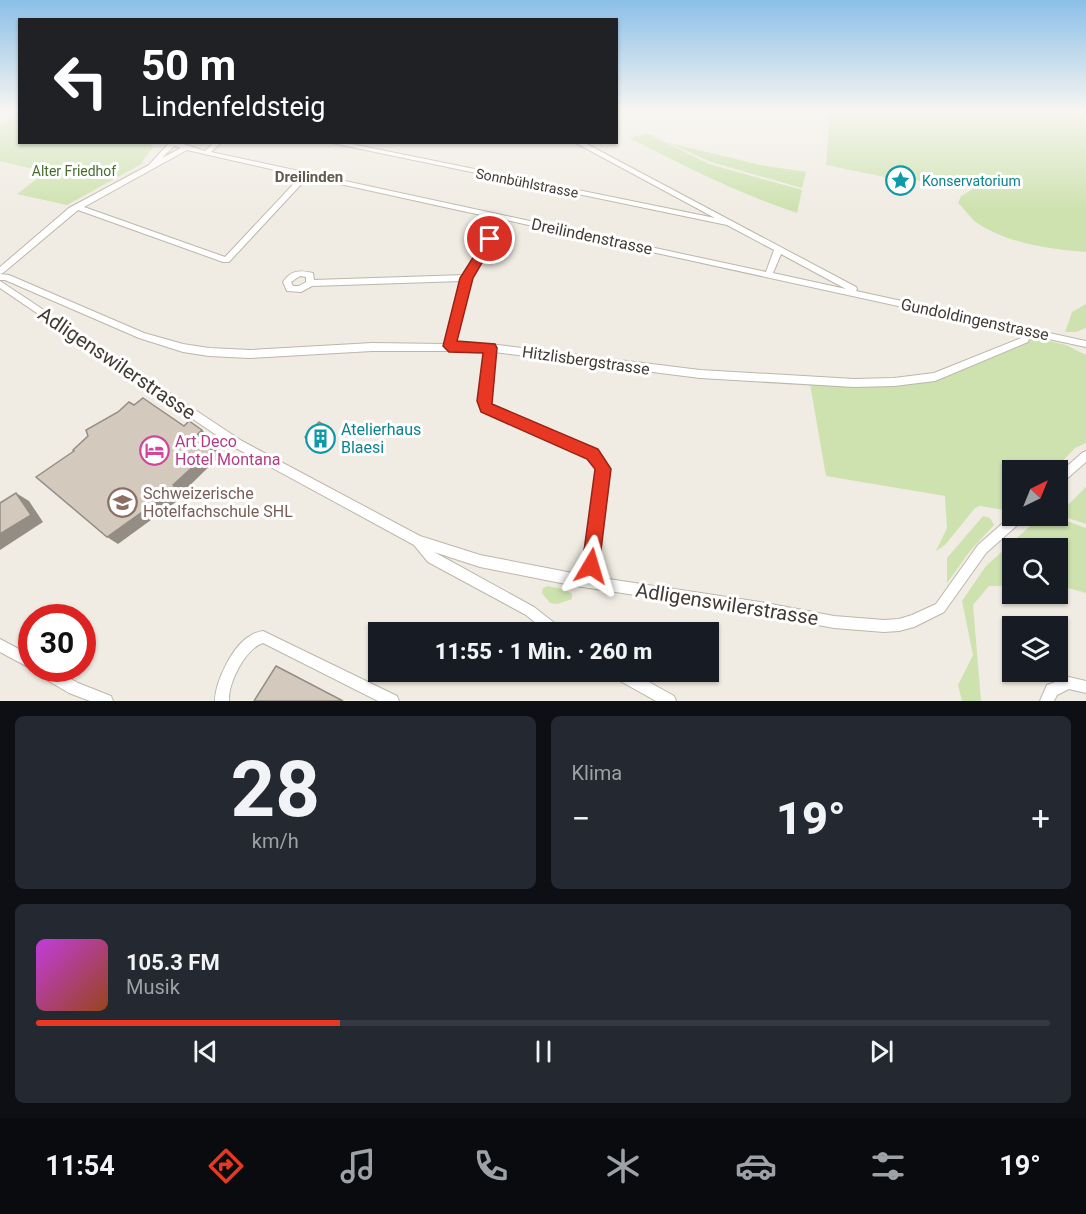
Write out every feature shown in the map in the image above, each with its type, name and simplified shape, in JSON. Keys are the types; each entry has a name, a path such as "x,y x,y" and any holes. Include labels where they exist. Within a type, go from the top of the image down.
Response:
{"street":[{"path":"150,167 171,144"},
{"name":"Dreilindenstrasse","path":"175,144 863,295"},
{"path":"207,152 217,144"},
{"name":"Sonnbühlstrasse","path":"340,144 725,223"},
{"path":"581,144 863,295"},
{"path":"0,271 58,220 186,148"},
{"path":"78,207 226,260 307,174"},
{"path":"449,346 467,278 504,217"},
{"path":"769,274 778,250"},
{"name":"Hitzlisbergstrasse","path":"0,276 142,336 183,348 209,352 250,354 372,347 449,346 490,348 700,374 788,381 894,382 935,377 1025,340 1026,331"},
{"path":"310,283 467,278"},
{"name":"Adligenswilerstrasse","path":"0,284 238,444 418,541 480,561 588,582 760,608 834,622 884,626 914,621 940,608 982,549 1008,526"},
{"name":"Gundoldingenstrasse","path":"863,295 1086,344"},
{"path":"490,348 484,401 486,408 592,454 603,469 588,582"},
{"path":"1068,471 1086,456"},
{"path":"418,541 432,558 530,611 544,622"},
{"path":"222,701 226,678 244,649 253,640 263,637 392,701"},
{"path":"0,645 18,655"},
{"path":"65,682 106,701"},
{"path":"636,682 669,701"},
{"path":"1047,701 1052,690 1069,683 1086,687"}],"green space":[{"name":"Alter Friedhof","path":"0,144 151,144 153,147 143,163 67,205 17,194 46,172 0,161"},
{"path":"640,144 668,144 709,164 802,190 797,213 733,188"},
{"path":"671,144 761,165 806,172 802,188 711,162"},
{"path":"828,144 1086,144 1086,252 1030,244 989,230 974,221 958,203 961,196 973,189 906,179 905,182 900,182 826,165"},
{"path":"1086,304 1086,328 1076,332 1065,332 1072,312"},
{"path":"1028,336 1066,345 1086,355 1086,443 1075,448 1064,460 1002,460 1002,510 980,506 975,508 945,545 936,551 947,528 945,496 826,476 810,384 912,383"},
{"path":"1086,487 1086,524 1068,518 1068,505"},
{"path":"983,516 990,518 994,525 970,551 947,583 947,558"},
{"path":"1068,521 1086,528 1086,593 1068,588 1068,538 1017,538 1030,526 1068,526"},
{"path":"1002,551 1002,586 989,586 973,605 981,701 962,701 958,685 973,655 962,601 986,566"},
{"path":"548,586 566,590 572,594 572,599 557,604 550,603 542,593 543,588"}],"building":[{"path":"143,398 184,426 189,421 202,430 197,435 214,447 173,485 176,488 107,537 36,477 74,451 88,436 86,430 118,412 129,402 134,405"},
{"path":"319,422 329,428 315,443 305,437"},
{"path":"16,493 31,515 0,534 0,503"},
{"path":"276,666 343,701 254,701"}],"place":[{"name":"Konservatorium","path":"901,181"},
{"name":"Atelierhaus Blaesi","path":"320,438"},
{"name":"Art Deco Hotel Montana","path":"154,450"},
{"name":"Schweizerische Hotelfachschule SHL","path":"122,502"}],"district":[{"name":"Dreilinden","path":"309,177"}],"route":[{"path":"490,239 467,278 449,346 490,348 484,401 486,408 592,454 598,460 603,469 591,566"}]}
